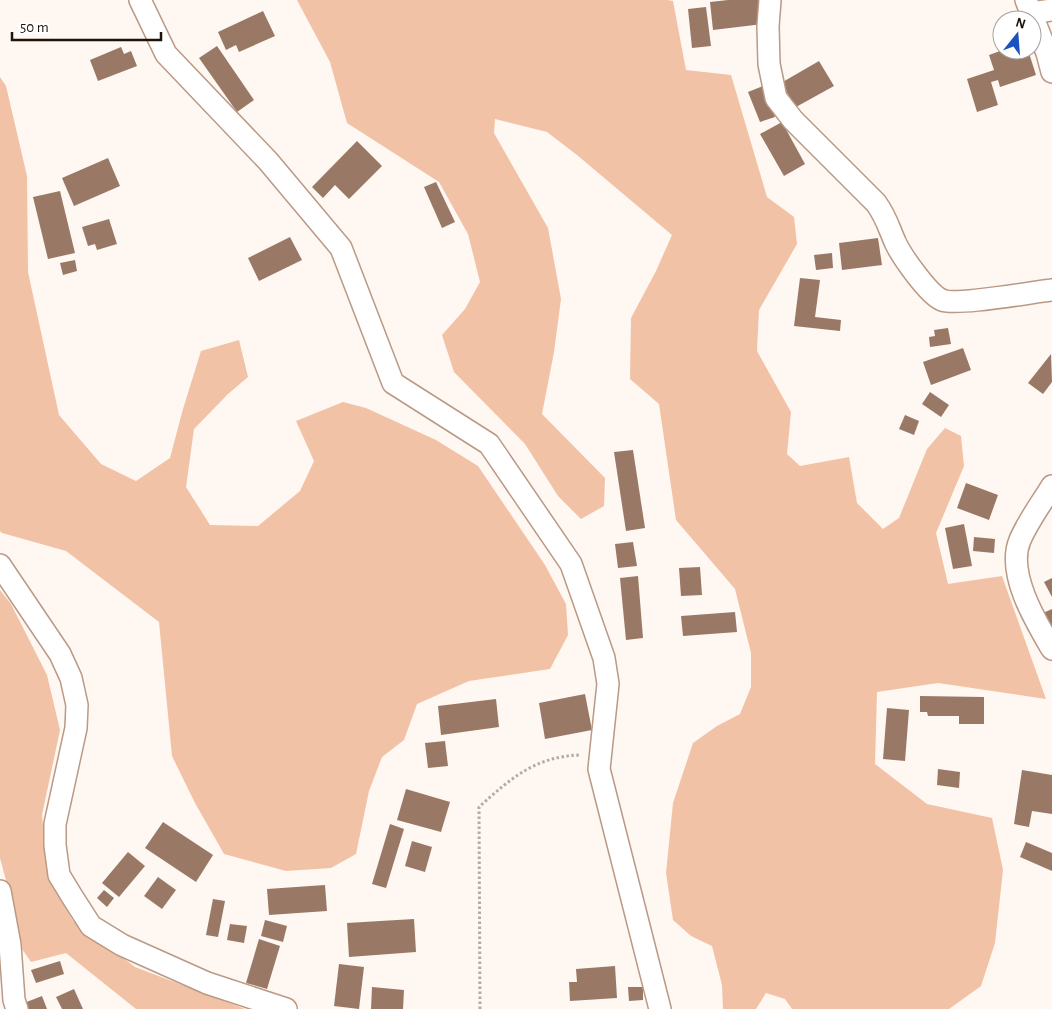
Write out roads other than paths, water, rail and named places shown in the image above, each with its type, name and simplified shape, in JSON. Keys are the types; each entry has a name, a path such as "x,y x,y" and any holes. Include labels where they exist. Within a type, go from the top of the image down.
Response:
{"street":[{"path":"140,0 166,54 268,161 341,248 393,384 489,444 571,564 604,658 608,684 599,769 660,1009"},
{"path":"770,0 768,26 769,64 776,98 793,120 876,203 886,216 896,245 930,293 943,301 959,302 1052,290"},
{"path":"1028,6 1052,10"},
{"path":"1028,6 1047,53 1052,72"},
{"path":"1052,486 1019,542 1018,562 1022,589 1030,610 1052,649"},
{"path":"0,565 60,654 70,678 77,705 76,728 55,824 55,845 59,875 91,926 122,945 250,1003 286,1009"},
{"path":"0,891 10,945 14,1000 17,1009"}]}
